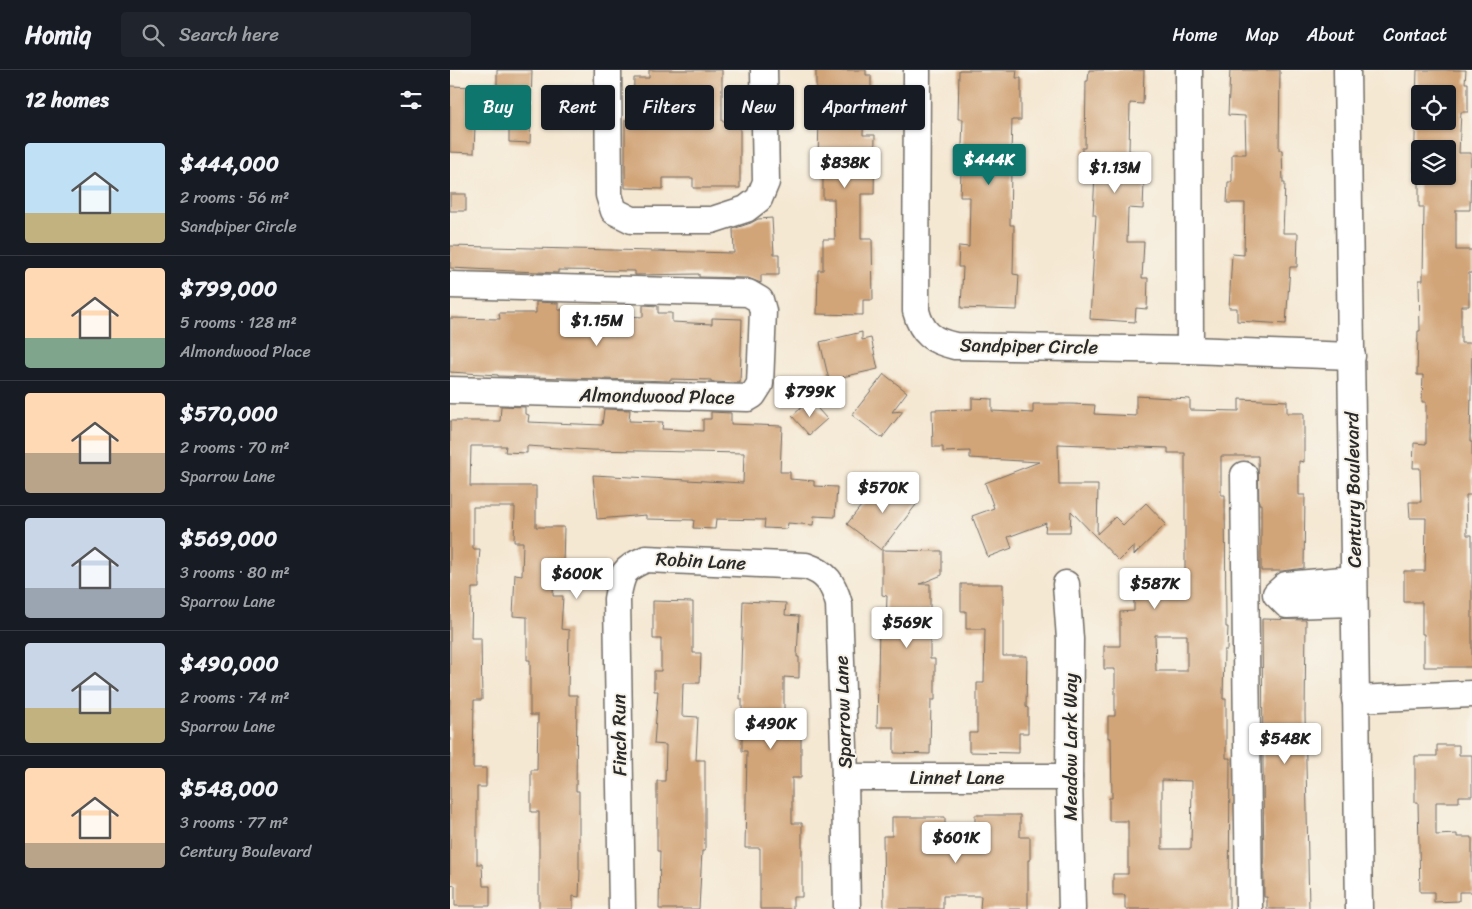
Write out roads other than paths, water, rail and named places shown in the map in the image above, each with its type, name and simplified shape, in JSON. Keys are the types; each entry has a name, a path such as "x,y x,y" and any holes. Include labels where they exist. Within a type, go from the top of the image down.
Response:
{"street":[{"path":"608,70 609,195 614,211 632,220 712,220 746,209 759,198 766,182 764,70"},
{"name":"Sandpiper Circle","path":"917,70 916,311 919,322 931,338 956,346 1190,350 1352,356"},
{"path":"1190,70 1190,350"},
{"name":"Century Boulevard","path":"1347,70 1355,699 1360,909"},
{"name":"Almondwood Place","path":"450,285 748,293 760,300 763,311 760,384 753,395 748,398 450,390"},
{"path":"1244,475 1249,909"},
{"name":"Robin Lane","path":"631,565 646,559 772,565"},
{"name":"Finch Run","path":"622,909 617,599 621,576 631,565"},
{"name":"Sparrow Lane","path":"772,565 806,566 820,571 834,587 839,604 847,909"},
{"name":"Meadow Lark Way","path":"1066,584 1070,639 1069,777 1072,909"},
{"path":"1245,595 1276,594 1286,585 1354,591"},
{"path":"1355,699 1472,694"},
{"name":"Linnet Lane","path":"845,777 1069,777"}]}
